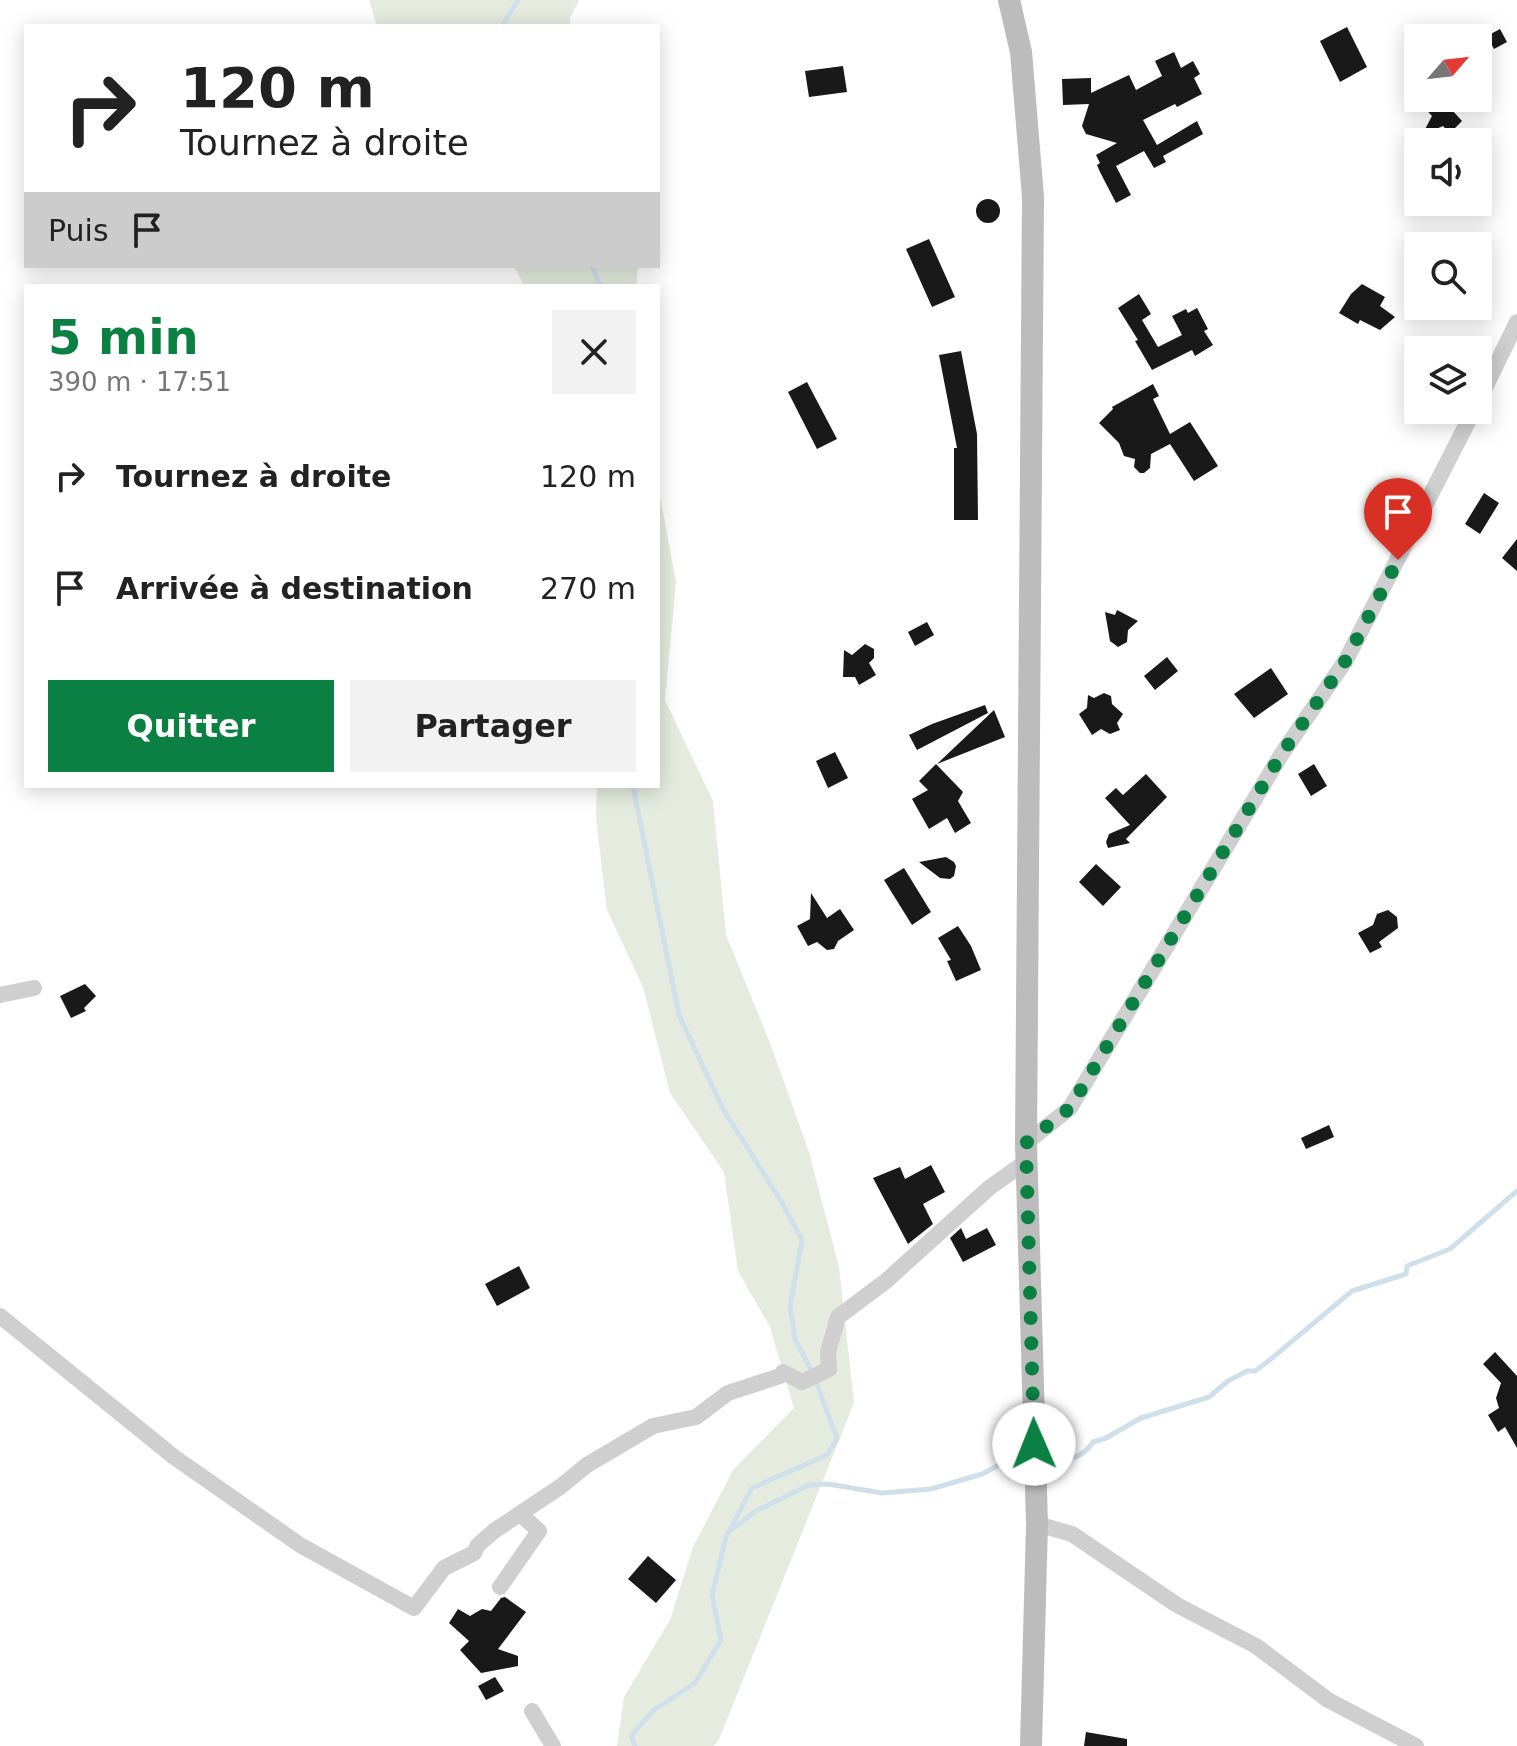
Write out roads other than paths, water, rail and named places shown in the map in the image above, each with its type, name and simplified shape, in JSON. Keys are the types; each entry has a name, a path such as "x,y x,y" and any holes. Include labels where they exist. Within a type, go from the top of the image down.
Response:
{"main road":[{"path":"1009,0 1021,52 1033,197 1026,1152 1037,1524 1031,1746"}],"street":[{"path":"1492,373 1517,322"},
{"path":"0,1316 174,1457 300,1545 414,1608 444,1568 474,1553 478,1545 587,1465 653,1426 696,1417 728,1393 780,1376 783,1372 802,1382 829,1369 828,1352 838,1317 886,1281 1070,1108 1281,755 1346,660 1467,424"},
{"path":"0,995 34,988"},
{"path":"500,1587 539,1531 520,1514"},
{"path":"1037,1524 1072,1534 1177,1605 1256,1646 1328,1700 1416,1746"},
{"path":"532,1711 553,1746"}],"waterway":[{"path":"503,24 518,0"},
{"path":"593,268 599,284"},
{"path":"633,788 679,1015 723,1109 802,1240 790,1306 795,1339 814,1376 837,1439 827,1455 752,1488 726,1537 712,1595 721,1640 695,1683 654,1710 631,1736 635,1746"},
{"path":"1040,1460 1076,1457 1093,1442 1141,1418 1209,1397 1228,1381 1247,1371 1255,1371 1266,1363 1352,1291 1406,1274 1407,1266 1450,1249 1517,1191"},
{"path":"731,1530 756,1511 809,1485 828,1484 882,1493 931,1489 982,1474 1001,1464 1030,1459"}]}
